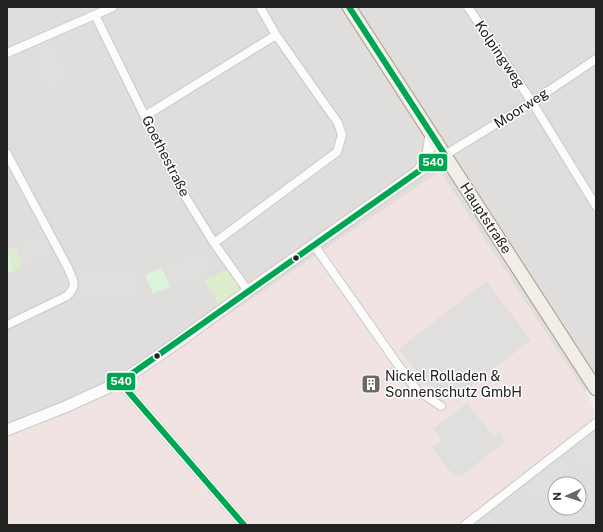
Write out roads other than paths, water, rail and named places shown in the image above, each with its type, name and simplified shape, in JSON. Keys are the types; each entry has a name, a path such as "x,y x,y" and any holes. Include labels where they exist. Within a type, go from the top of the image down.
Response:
{"main road":[{"name":"Hauptstraße","path":"350,7 596,389"}],"street":[{"path":"7,53 113,7"},
{"path":"214,243 337,152 342,134 338,123 276,35 260,7"},
{"name":"Kolpingweg","path":"468,7 532,102 596,206"},
{"name":"Goethestraße","path":"95,15 180,188 214,243 248,291"},
{"path":"145,116 276,35"},
{"name":"Moorweg","path":"445,155 532,102 596,59"},
{"path":"419,171 428,155 431,134"},
{"path":"7,154 68,268 74,285 74,290 67,296 7,325"},
{"path":"7,430 66,407 120,382 174,346 248,291 419,171 445,155"},
{"path":"314,245 408,379 418,391 441,406"},
{"path":"120,382 244,525"},
{"path":"465,525 596,423"}],"place":[{"name":"Nickel Rolladen & Sonnenschutz GmbH","path":"371,384"}]}
